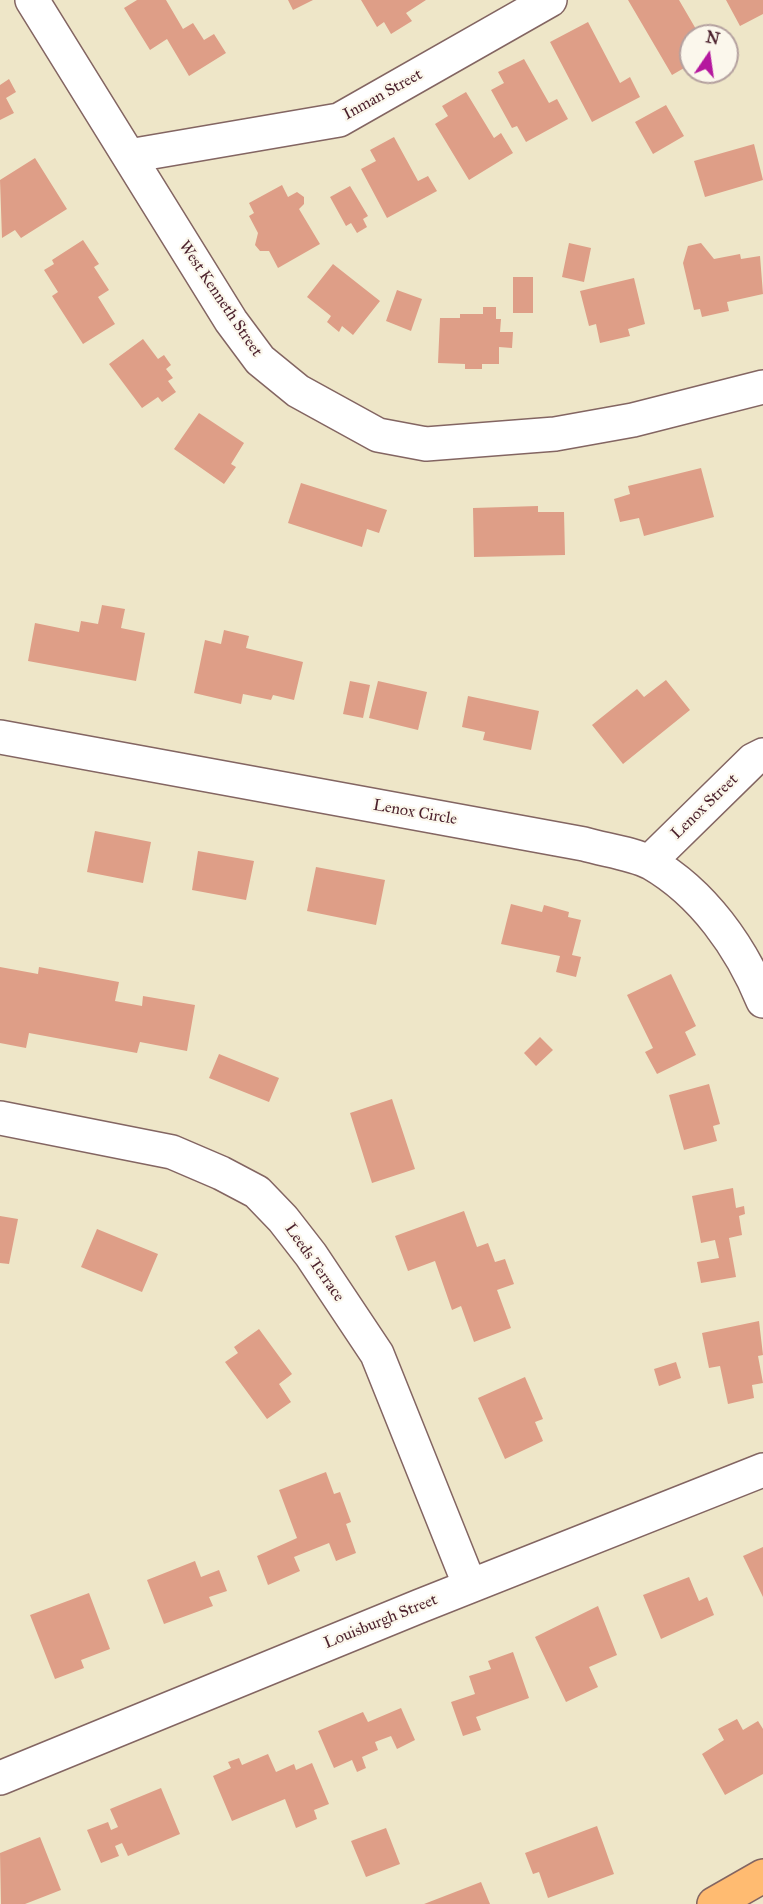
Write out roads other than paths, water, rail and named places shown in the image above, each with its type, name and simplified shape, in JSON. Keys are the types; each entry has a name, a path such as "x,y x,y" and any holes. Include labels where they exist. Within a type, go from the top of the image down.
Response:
{"main road":[{"path":"714,1904 763,1876"}],"street":[{"name":"West Kenneth Street","path":"32,0 231,321 260,360 298,391 378,435 426,444 555,434 633,420 763,387"},
{"name":"Inman Street","path":"129,156 339,120 550,0"},
{"name":"Lenox Circle","path":"0,737 584,844 649,862 687,888 726,932 763,1002"},
{"name":"Lenox Street","path":"649,862 753,760 763,755"},
{"name":"Leeds Terrace","path":"0,1118 172,1152 221,1173 257,1192 283,1219 311,1255 377,1354 470,1586"},
{"name":"Louisburgh Street","path":"0,1778 470,1586 763,1470"}]}
